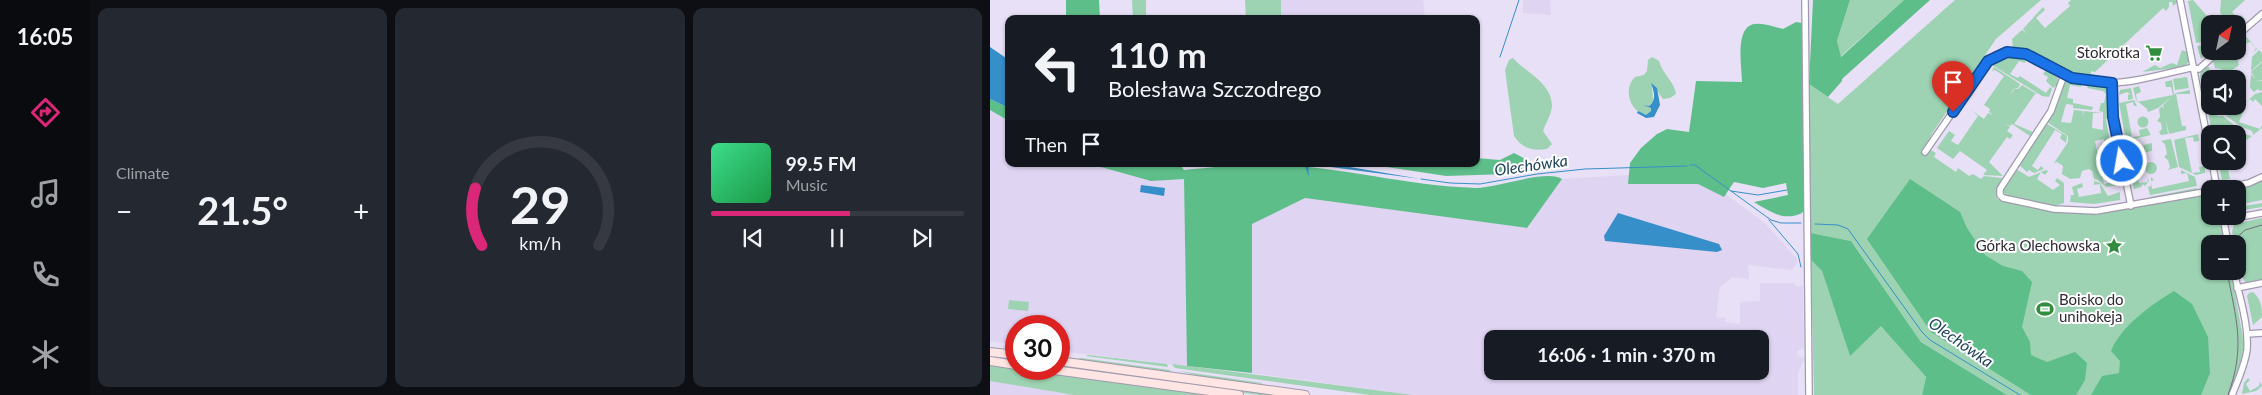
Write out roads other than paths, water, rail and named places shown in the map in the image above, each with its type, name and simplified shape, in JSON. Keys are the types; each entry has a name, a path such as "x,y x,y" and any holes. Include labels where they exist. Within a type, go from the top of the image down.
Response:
{"street":[{"path":"1805,0 1810,395"},
{"path":"2180,0 2205,125"},
{"path":"2246,28 2262,14"},
{"path":"1925,152 1986,64 1996,56 2009,52 2021,52 2064,75 2085,81 2112,83 2200,68 2209,60"},
{"path":"2064,75 2052,111 2000,189 2000,194 2005,199 2022,204 2070,210 2109,210 2201,193"},
{"path":"2112,83 2113,117 2131,206"},
{"path":"2246,184 2262,177"},
{"path":"2246,215 2262,213"},
{"path":"2232,395 2245,360 2246,334 2236,280"},
{"path":"2237,288 2262,283"},
{"path":"2246,334 2262,334"},
{"path":"990,352 1005,354"},
{"path":"990,361 1005,363"},
{"path":"1070,363 1304,395"},
{"path":"1070,372 1239,395"}],"water":[{"path":"990,47 1005,57 1005,106 990,99"},
{"path":"1651,83 1657,88 1660,105 1654,117 1646,118 1637,113 1638,111 1646,115 1651,111 1651,108 1643,105 1649,106 1652,104 1654,92"},
{"path":"1331,167 1350,167 1421,179"},
{"path":"1141,185 1165,188 1164,196 1140,192"},
{"path":"1618,213 1719,244 1722,250 1717,252 1605,241 1604,236"}],"waterway":[{"path":"1500,57 1519,0"},
{"name":"Olechówka","path":"1690,165 1695,165 1771,220 1781,223 1801,223"},
{"name":"Olechówka","path":"1421,179 1450,183 1480,184 1537,174 1585,169 1687,166"},
{"path":"1731,191 1758,195 1787,190"},
{"path":"1769,220 1798,254 1801,267"},
{"name":"Olechówka","path":"1815,224 1838,225 1848,229 1922,332 1930,340 2020,395"}],"tram line":[{"path":"2240,235 2245,230 2262,225"},
{"path":"2228,395 2237,362 2238,347 2238,333 2229,280"}],"place":[{"name":"Stokrotka","path":"2154,53"},
{"name":"Górka Olechowska","path":"2114,246"},
{"name":"Boisko do unihokeja","path":"2045,309"}]}
